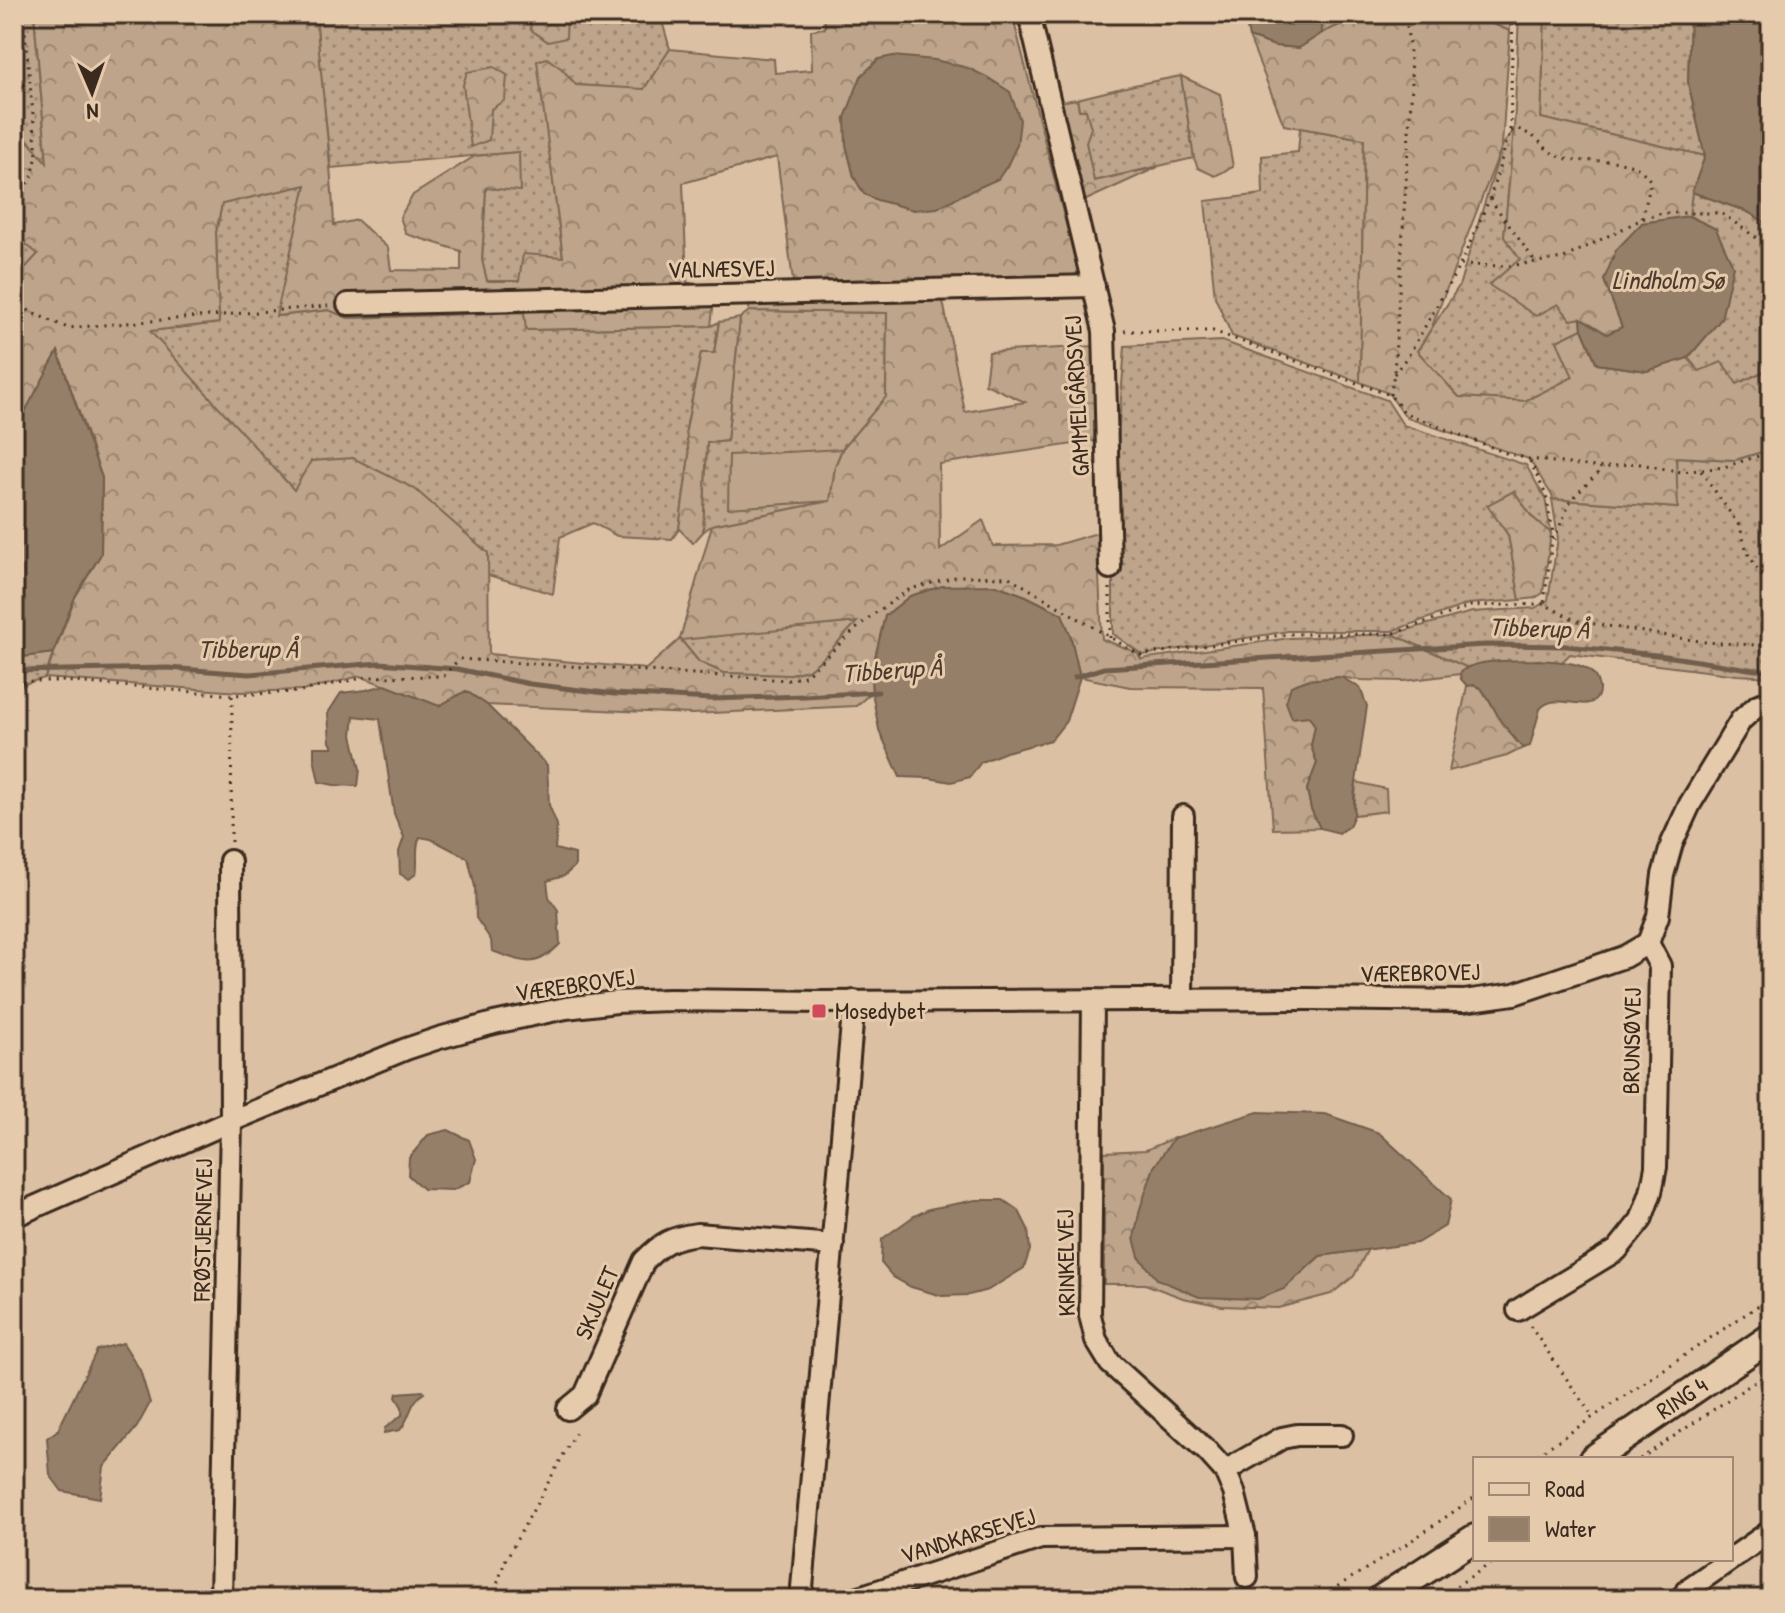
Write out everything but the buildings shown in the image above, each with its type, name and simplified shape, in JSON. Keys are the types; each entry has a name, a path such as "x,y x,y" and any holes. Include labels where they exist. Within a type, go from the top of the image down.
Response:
{"main road":[{"name":"RING 4","path":"1596,1457 1771,1337"},
{"path":"1381,1599 1473,1539"}],"street":[{"name":"GAMMELGÅRDSVEJ","path":"1029,14 1104,331 1110,568"},
{"name":"VALNÆSVEJ","path":"348,304 1094,286"},
{"path":"1648,943 1658,916 1663,875 1672,843 1690,804 1741,720 1758,705 1771,701"},
{"path":"1182,1000 1183,816"},
{"name":"FRØSTJERNEVEJ","path":"221,1599 231,1121 230,861"},
{"name":"VÆREBROVEJ","path":"14,1216 376,1061 439,1038 566,1008 669,1000 1464,1001 1514,994 1624,957 1648,943"},
{"name":"BRUNSØVEJ","path":"1518,1310 1617,1250 1641,1220 1651,1192 1656,1167 1660,966 1648,943"},
{"name":"KRINKELVEJ","path":"1093,1000 1090,1315 1096,1340 1110,1363 1225,1471 1234,1492 1245,1536 1247,1577"},
{"path":"801,1599 854,1001"},
{"name":"SKJULET","path":"568,1409 585,1395 644,1261 660,1245 676,1237 697,1234 833,1245"},
{"path":"1225,1471 1282,1438 1342,1435"},
{"path":"1733,1558 1771,1531"},
{"name":"VANDKARSEVEJ","path":"853,1599 1041,1538 1245,1536"},
{"path":"1680,1599 1691,1587 1728,1561"}],"path":[{"path":"14,204 32,177 37,155 24,21 20,14"},
{"path":"1390,395 1394,374 1412,84 1406,14"},
{"path":"1486,14 1513,24"},
{"path":"1394,374 1410,353 1460,265 1490,198 1510,131 1513,14"},
{"path":"1510,131 1518,129 1534,136 1553,154 1580,162 1618,160 1646,173 1651,182 1642,219"},
{"path":"1490,198 1537,264"},
{"path":"1460,265 1509,266 1564,258 1642,219 1662,213 1721,213 1771,248"},
{"path":"14,290 30,312 68,328 348,304"},
{"path":"1104,331 1213,331 1390,395 1405,413 1529,459 1603,468 1635,463 1681,472 1724,467 1771,452"},
{"path":"1529,459 1546,495 1553,532 1544,604"},
{"path":"1552,542 1571,500 1603,468"},
{"path":"1700,470 1740,527 1747,552 1771,591"},
{"path":"1110,568 1110,639"},
{"path":"14,684 61,681 232,695 296,692 367,677 444,676 459,659 788,680 805,676 867,619 910,589 959,576 1009,577 1140,655 1289,634 1392,634 1471,606 1544,604 1577,621 1705,642 1771,646"},
{"path":"230,861 232,695"},
{"path":"1534,1457 1771,1297"},
{"path":"1518,1310 1593,1417"},
{"path":"1643,1457 1771,1371"},
{"path":"495,1599 505,1561 576,1432 568,1409"},
{"path":"1317,1599 1473,1498"},
{"path":"1436,1599 1495,1561"}],"green space":[{"path":"14,14 34,14 47,164 29,141 14,141"},
{"path":"34,14 316,14 334,225 357,220 388,248 391,270 461,271 461,251 406,234 400,217 413,195 475,156 519,152 520,191 486,188 482,260 487,281 519,281 523,254 563,257 537,61 547,58 576,85 644,89 670,49 774,59 775,73 812,70 811,30 825,28 824,14 1012,14 1078,271 1072,281 942,288 943,301 965,412 1025,402 985,384 989,352 1096,346 1094,441 939,464 940,550 983,520 993,546 1056,545 1097,533 1102,639 1138,653 1141,659 1290,638 1392,634 1466,667 1460,674 1404,681 1340,677 1307,680 1309,716 1315,726 1311,746 1317,763 1307,789 1311,809 1320,828 1273,829 1263,688 1130,687 1080,677 1062,614 996,585 910,596 885,616 871,674 872,692 856,706 692,714 487,705 466,691 439,706 360,676 306,690 240,692 45,678 75,597 101,554 102,478 58,352 14,432 14,280 38,254 14,235 14,141 28,141 47,163","holes":["777,157 795,297 749,298 749,311 887,313 886,397 842,449 835,466 830,501 712,525 680,639 646,669 489,654 488,553 415,489 353,458 311,461 294,490 150,331 219,323 216,232 222,204 306,185 276,316 329,310 348,318 524,312 526,330 711,326 715,292 687,282 683,183","857,622 808,670 787,675 723,673 699,662 681,640"]},
{"path":"316,14 529,14 531,30 565,38 567,14 660,14 670,49 644,90 576,85 562,69 538,61 563,258 519,281 487,281 482,261 486,187 519,152 331,168"},
{"path":"529,14 567,14 566,38 548,42 531,30"},
{"path":"1321,14 1364,14 1322,33"},
{"path":"1364,14 1468,14 1510,31 1502,146 1431,329 1417,351 1459,397 1525,401 1573,377 1557,341 1582,329 1597,364 1647,371 1688,358 1699,371 1722,362 1737,384 1767,370 1771,373 1771,449 1735,460 1676,457 1678,508 1552,499 1529,459 1407,418 1388,393 1360,382 1364,139 1284,125 1249,37 1275,46 1299,48 1322,33"},
{"path":"1468,14 1510,14 1510,31"},
{"path":"1519,14 1545,14 1541,118 1705,156 1692,192 1689,216 1642,223 1604,280 1622,327 1607,334 1581,318 1571,320 1558,304 1536,316 1489,285 1520,259 1504,237 1514,130"},
{"path":"1545,14 1690,14 1688,82 1705,156 1541,118"},
{"path":"494,67 507,75 505,100 491,109 489,140 471,147 463,85 467,72"},
{"path":"1181,76 1194,158 1093,181 1077,99"},
{"path":"1181,76 1220,94 1233,167 1215,176 1198,168 1194,158"},
{"path":"1077,99 1079,110 1086,110 1091,128 1086,142 1094,181 1158,167 1084,201 1059,102"},
{"path":"1300,128 1364,139 1360,382 1232,336 1215,297 1205,201 1263,194 1262,156 1298,152"},
{"path":"1514,130 1504,237 1571,320 1581,318 1582,329 1557,341 1574,377 1525,401 1459,397 1417,351 1459,286 1502,146"},
{"path":"306,185 277,316 329,310 348,318 525,312 527,330 711,326 719,322 714,353 701,353 686,429 689,456 679,529 672,539 617,536 593,523 560,537 553,594 488,575 488,553 294,491 149,331 219,323 216,232 222,204"},
{"path":"1692,192 1748,212 1771,226 1771,373 1767,370 1737,384 1699,372 1688,358 1721,319 1716,229 1689,216"},
{"path":"14,235 39,254 14,280"},
{"path":"749,311 887,313 886,398 842,449 830,501 712,525 703,532 707,443 727,441 740,318"},
{"path":"740,318 727,441 707,443 703,532 693,543 679,529 689,456 686,430 701,353 714,353 719,322"},
{"path":"1222,341 1387,400 1403,425 1526,465 1545,498 1551,533 1532,517 1514,491 1488,505 1508,535 1520,600 1468,604 1392,631 1288,631 1143,655 1113,634 1113,504 1125,346"},
{"path":"842,449 835,466 830,501 728,508 729,455"},
{"path":"1771,449 1771,677 1570,654 1562,662 1517,661 1466,667 1392,634 1472,612 1535,608 1548,600 1558,538 1552,499 1677,508 1676,457 1735,460"},
{"path":"1514,491 1532,517 1551,533 1543,593 1535,598 1520,600 1508,535 1487,505"},
{"path":"859,622 808,670 787,675 723,673 699,662 680,639"},
{"path":"53,653 45,678 14,690 14,658"},
{"path":"1467,686 1481,688 1523,748 1507,756 1449,771"},
{"path":"1356,782 1386,789 1387,811 1354,815"},
{"path":"1174,1138 1154,1168 1284,1289 1320,1256 1368,1249 1354,1276 1331,1294 1278,1308 1222,1306 1183,1298 1145,1284 1104,1284 1104,1152 1146,1150"}],"water":[{"path":"1244,14 1321,14 1322,33 1299,48 1275,46 1249,37"},
{"path":"1690,14 1771,14 1771,226 1748,212 1692,192 1705,156 1688,82"},
{"path":"893,56 935,60 968,68 1010,92 1020,120 1017,145 998,179 937,208 914,210 864,194 854,177 846,145 845,118 861,76 879,59"},
{"name":"Lindholm Sø","path":"1689,216 1716,229 1733,266 1721,319 1688,358 1647,371 1597,364 1582,329 1581,318 1607,334 1622,327 1604,280 1616,250 1642,223"},
{"path":"58,351 102,478 101,554 75,597 53,653 14,658 14,432"},
{"path":"996,585 1062,614 1080,677 1066,721 1051,740 981,762 970,777 951,782 900,777 879,730 872,692 871,674 885,616 910,596 942,586"},
{"path":"1538,660 1582,666 1595,676 1599,693 1589,703 1560,701 1546,704 1540,709 1530,746 1523,748 1501,722 1481,688 1467,686 1460,674 1484,663"},
{"path":"1341,677 1360,688 1367,706 1354,815 1349,826 1339,833 1320,828 1311,809 1307,789 1317,763 1311,746 1315,726 1309,716 1292,718 1286,702 1291,686 1307,680"},
{"path":"385,685 439,706 466,691 487,705 547,765 549,805 557,825 555,849 575,854 575,866 564,876 547,881 549,897 558,910 560,944 543,958 528,961 492,951 491,940 476,918 475,887 468,858 431,839 420,837 416,874 409,879 400,874 399,852 404,837 394,814 380,719 354,716 352,735 360,769 358,786 319,782 314,747 333,747 328,713 341,693"},
{"path":"1258,1112 1325,1114 1379,1133 1451,1199 1445,1226 1417,1243 1320,1256 1284,1289 1258,1299 1199,1297 1157,1279 1139,1257 1134,1238 1154,1167 1174,1138"},
{"path":"448,1130 469,1140 476,1159 470,1182 453,1190 423,1189 408,1175 409,1158 428,1135"},
{"path":"976,1200 1003,1200 1019,1211 1028,1229 1030,1250 1024,1268 988,1290 969,1295 942,1296 911,1287 893,1277 881,1263 882,1239 914,1216 929,1209"},
{"path":"123,1343 140,1370 150,1403 137,1427 104,1467 100,1498 62,1491 50,1475 47,1438 58,1430 97,1350"},
{"path":"423,1391 400,1430 384,1433 385,1428 402,1415 397,1393"}],"waterway":[{"name":"Tibberup Å","path":"1075,677 1104,668 1485,645 1566,646 1771,670"},
{"name":"Tibberup Å","path":"14,671 168,668 249,674 379,663 457,669 530,684 614,694 712,699 878,692"}],"place":[{"name":"Mosedybet","path":"819,1011"}]}
